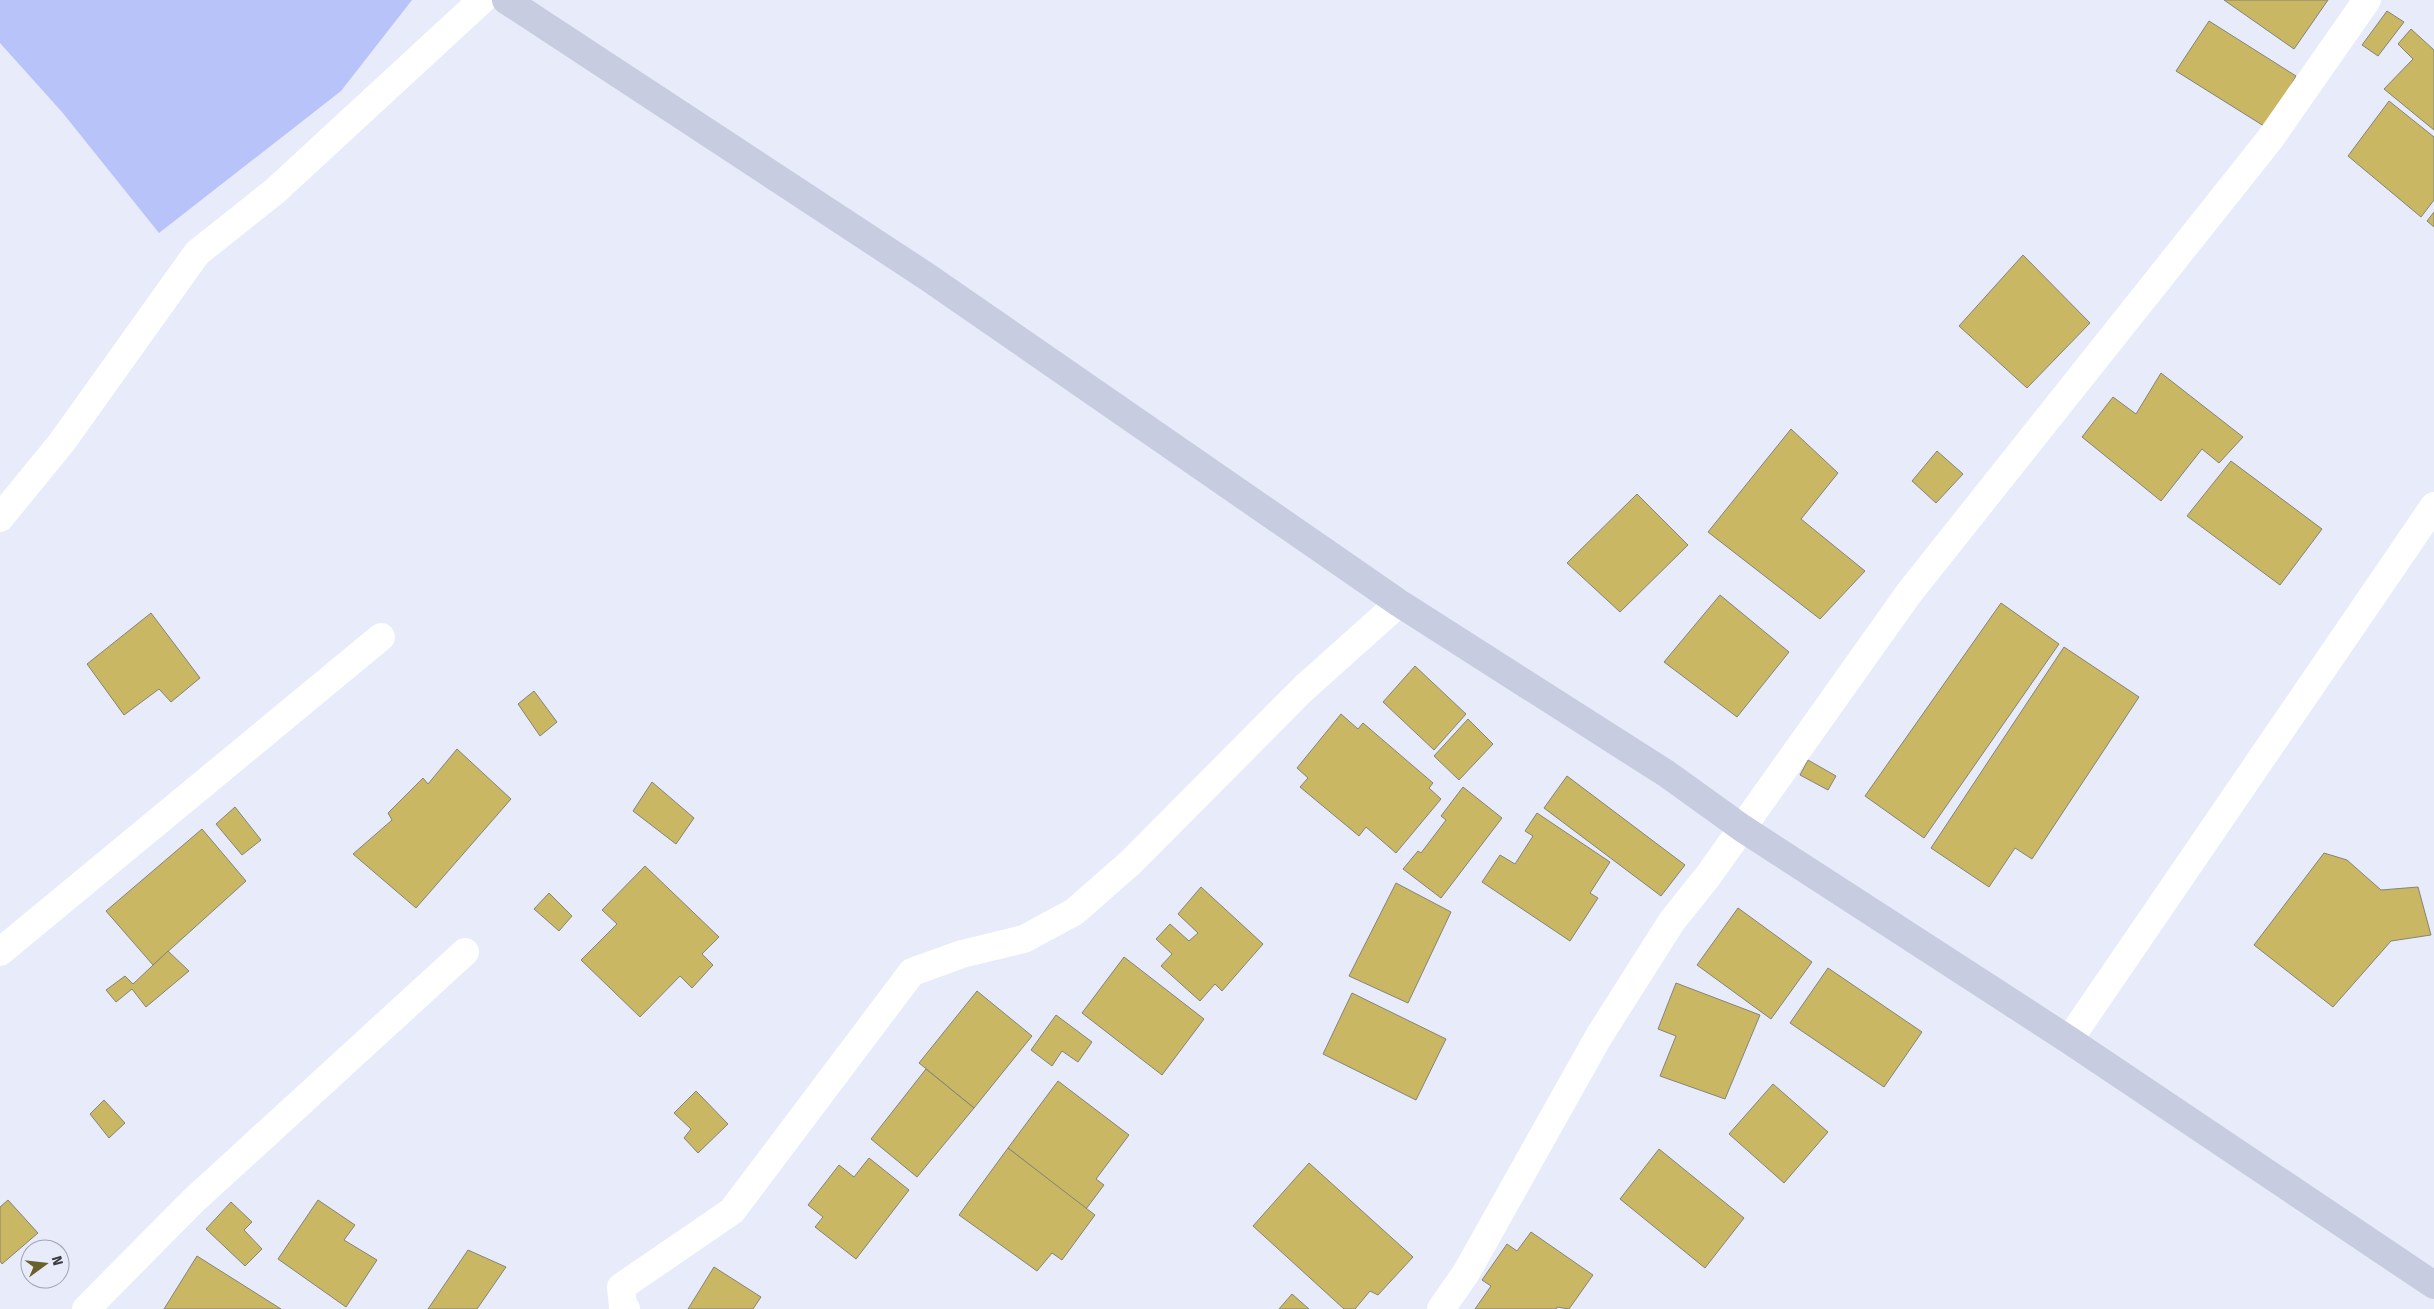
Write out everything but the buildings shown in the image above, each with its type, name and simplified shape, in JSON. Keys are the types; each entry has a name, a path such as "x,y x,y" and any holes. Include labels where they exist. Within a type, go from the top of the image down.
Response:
{"main road":[{"path":"506,0 926,276 1399,603 1667,774 1742,828 2069,1040 2434,1285"}],"street":[{"path":"0,518 62,442 197,253 275,191 482,0"},
{"path":"1441,1309 1466,1273 1599,1036 1672,921 1742,828 1909,593 2270,139 2366,0"},
{"path":"2069,1040 2434,506"},
{"path":"626,1309 623,1306 621,1287 732,1211 912,972 962,954 1024,939 1074,912 1130,863 1304,688 1399,603"},
{"path":"0,952 381,637"},
{"path":"86,1309 192,1200 465,952"}],"shaded area":[{"path":"0,0 412,0 341,91 159,233 62,112 0,43"}]}
